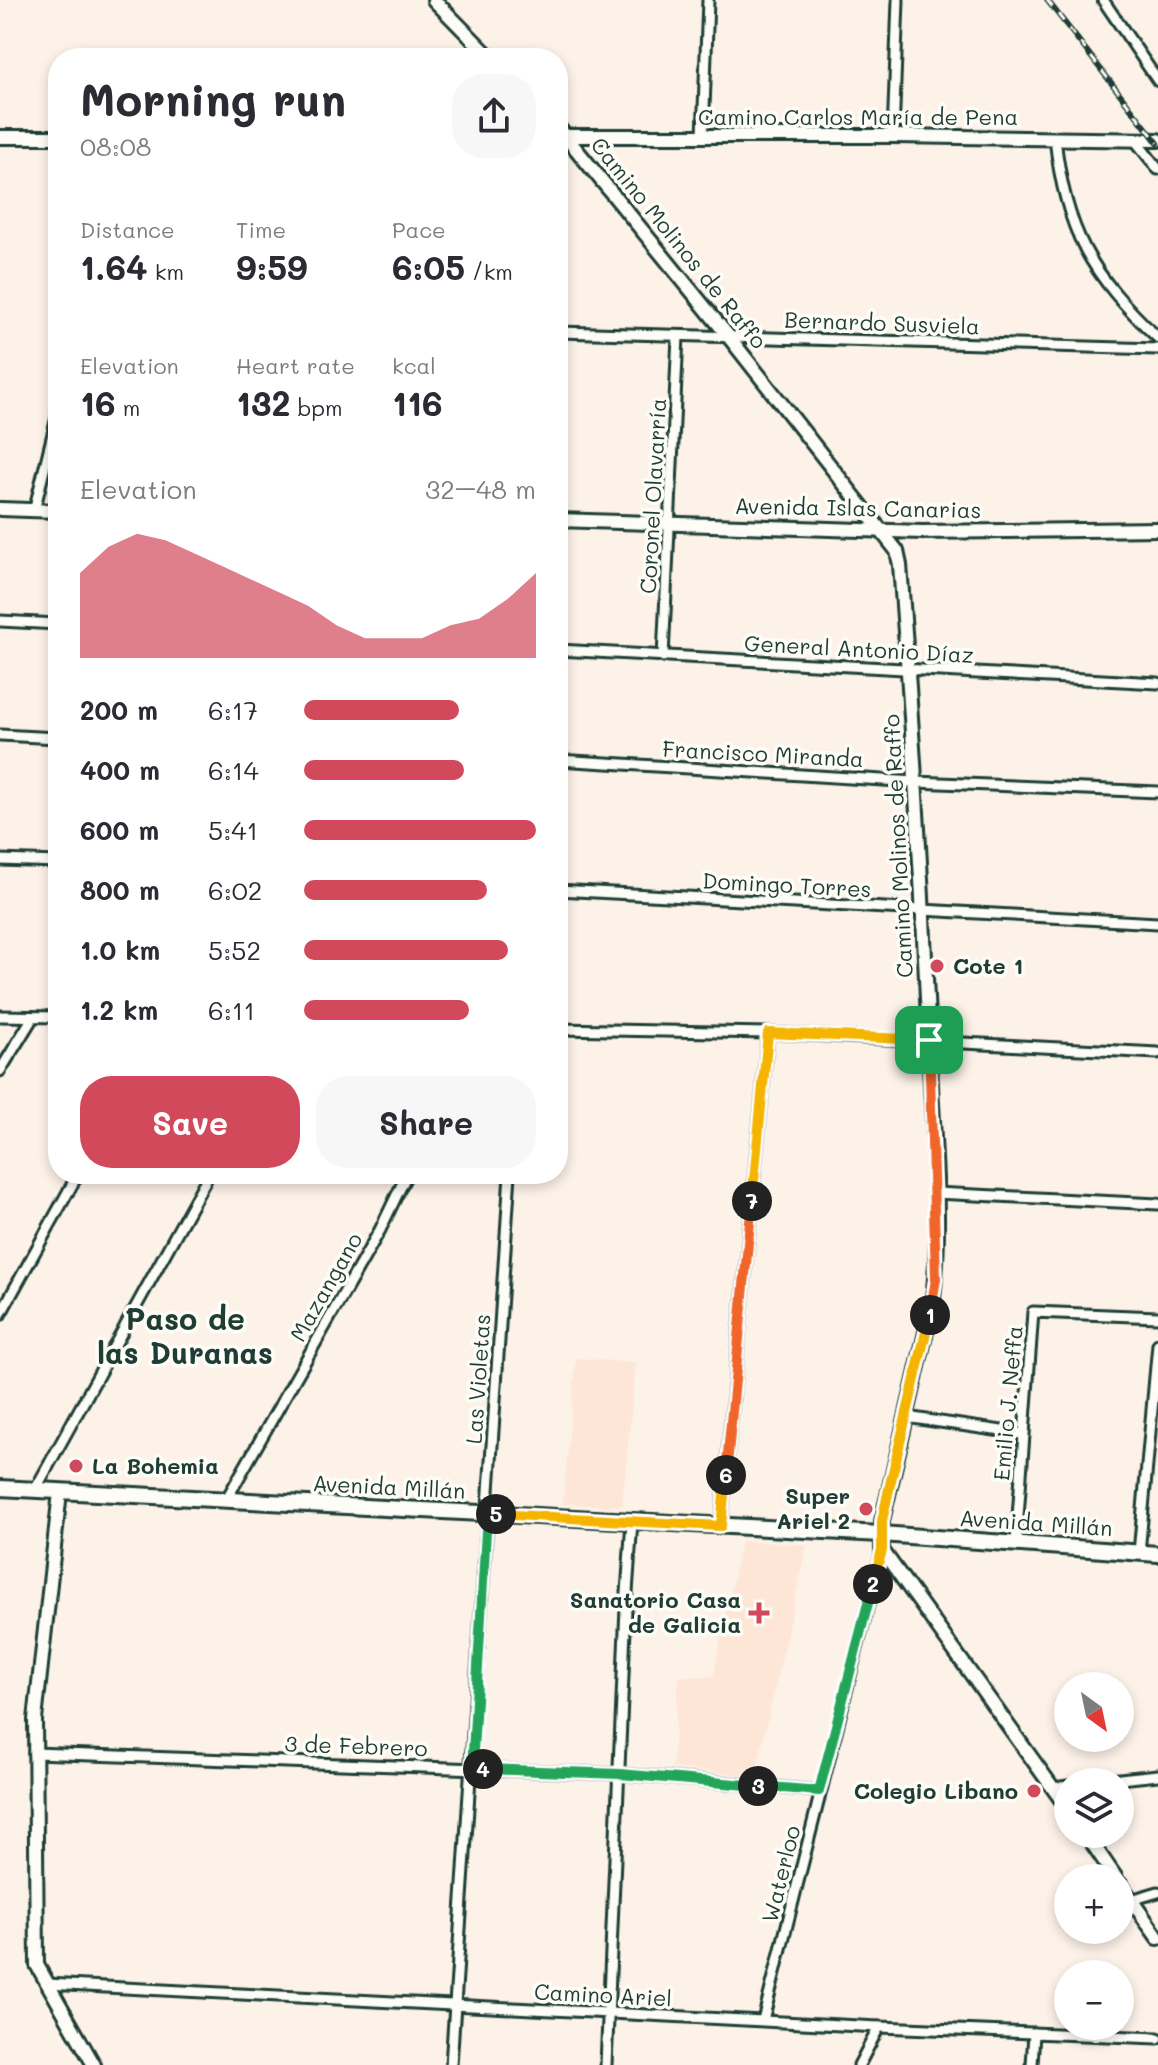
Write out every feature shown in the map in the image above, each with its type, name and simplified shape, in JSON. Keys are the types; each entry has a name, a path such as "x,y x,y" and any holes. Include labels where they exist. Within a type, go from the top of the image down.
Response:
{"main road":[{"name":"Avenida Millán","path":"0,1488 881,1534 1158,1554"}],"street":[{"path":"434,0 481,48"},
{"path":"703,136 708,0"},
{"path":"893,136 898,0"},
{"path":"1103,0 1158,81"},
{"name":"Camino Carlos María de Pena","path":"568,133 1158,140"},
{"path":"0,137 48,137"},
{"path":"1055,138 1060,182 1076,234 1124,306 1158,338"},
{"path":"1135,140 1158,169"},
{"name":"Camino Molinos de Raffo","path":"568,142 729,337 897,551 908,669 923,910 936,1279 881,1534 882,1550"},
{"name":"Bernardo Susviela","path":"568,332 1158,349"},
{"name":"Coronel Olavarría","path":"663,657 678,336"},
{"path":"34,511 48,454"},
{"path":"0,509 48,511"},
{"name":"Avenida Islas Canarias","path":"568,520 883,531 1158,529"},
{"path":"0,621 48,623"},
{"name":"General Antonio Díaz","path":"568,651 1158,683"},
{"path":"0,735 48,737"},
{"name":"Francisco Miranda","path":"568,761 915,782 1158,792"},
{"path":"0,860 48,862"},
{"name":"Domingo Torres","path":"568,891 1158,923"},
{"path":"0,1016 48,1017"},
{"path":"0,1071 33,1017"},
{"path":"568,1029 768,1033 1158,1053"},
{"path":"721,1526 768,1033"},
{"path":"0,1315 72,1184"},
{"path":"35,1490 203,1184"},
{"name":"Mazangano","path":"226,1500 380,1230 402,1184"},
{"name":"Las Violetas","path":"451,2065 509,1184"},
{"path":"935,1193 1158,1204"},
{"name":"Emilio J. Neffa","path":"1016,1544 1033,1312 1158,1317"},
{"path":"1139,1553 1158,1344"},
{"path":"906,1417 1022,1434"},
{"path":"60,1492 35,1720 35,1959 94,2065"},
{"path":"606,2065 632,1521"},
{"path":"882,1550 1054,1788"},
{"name":"Waterloo","path":"763,2020 882,1550"},
{"name":"3 de Febrero","path":"34,1753 620,1774 819,1791"},
{"path":"1134,1778 1158,1775"},
{"path":"1134,1899 1158,1892"},
{"path":"1134,1904 1158,1938"},
{"name":"Camino Ariel","path":"47,1984 879,2027 1158,2038"},
{"path":"859,2065 879,2027"},
{"path":"1032,2065 1034,2033"}],"shaded area":[{"path":"576,1358 636,1363 622,1506 563,1504"},
{"name":"Sanatorio Casa de Galicia","path":"741,1541 807,1545 755,1776 672,1768 679,1676 713,1677"}],"railway":[{"path":"1047,0 1158,143"}],"place":[{"name":"Cote 1","path":"937,966"},
{"name":"La Bohemia","path":"76,1466"},
{"name":"Super Ariel 2","path":"866,1509"},
{"name":"Sanatorio Casa de Galicia","path":"759,1613"},
{"name":"Colegio Libano","path":"1034,1791"}],"district":[{"name":"Paso de las Duranas","path":"185,1337"}],"route":[{"path":"768,1033 929,1040 936,1279 882,1521 882,1550 819,1791 620,1774 472,1768 487,1514 721,1526 768,1033"}]}
